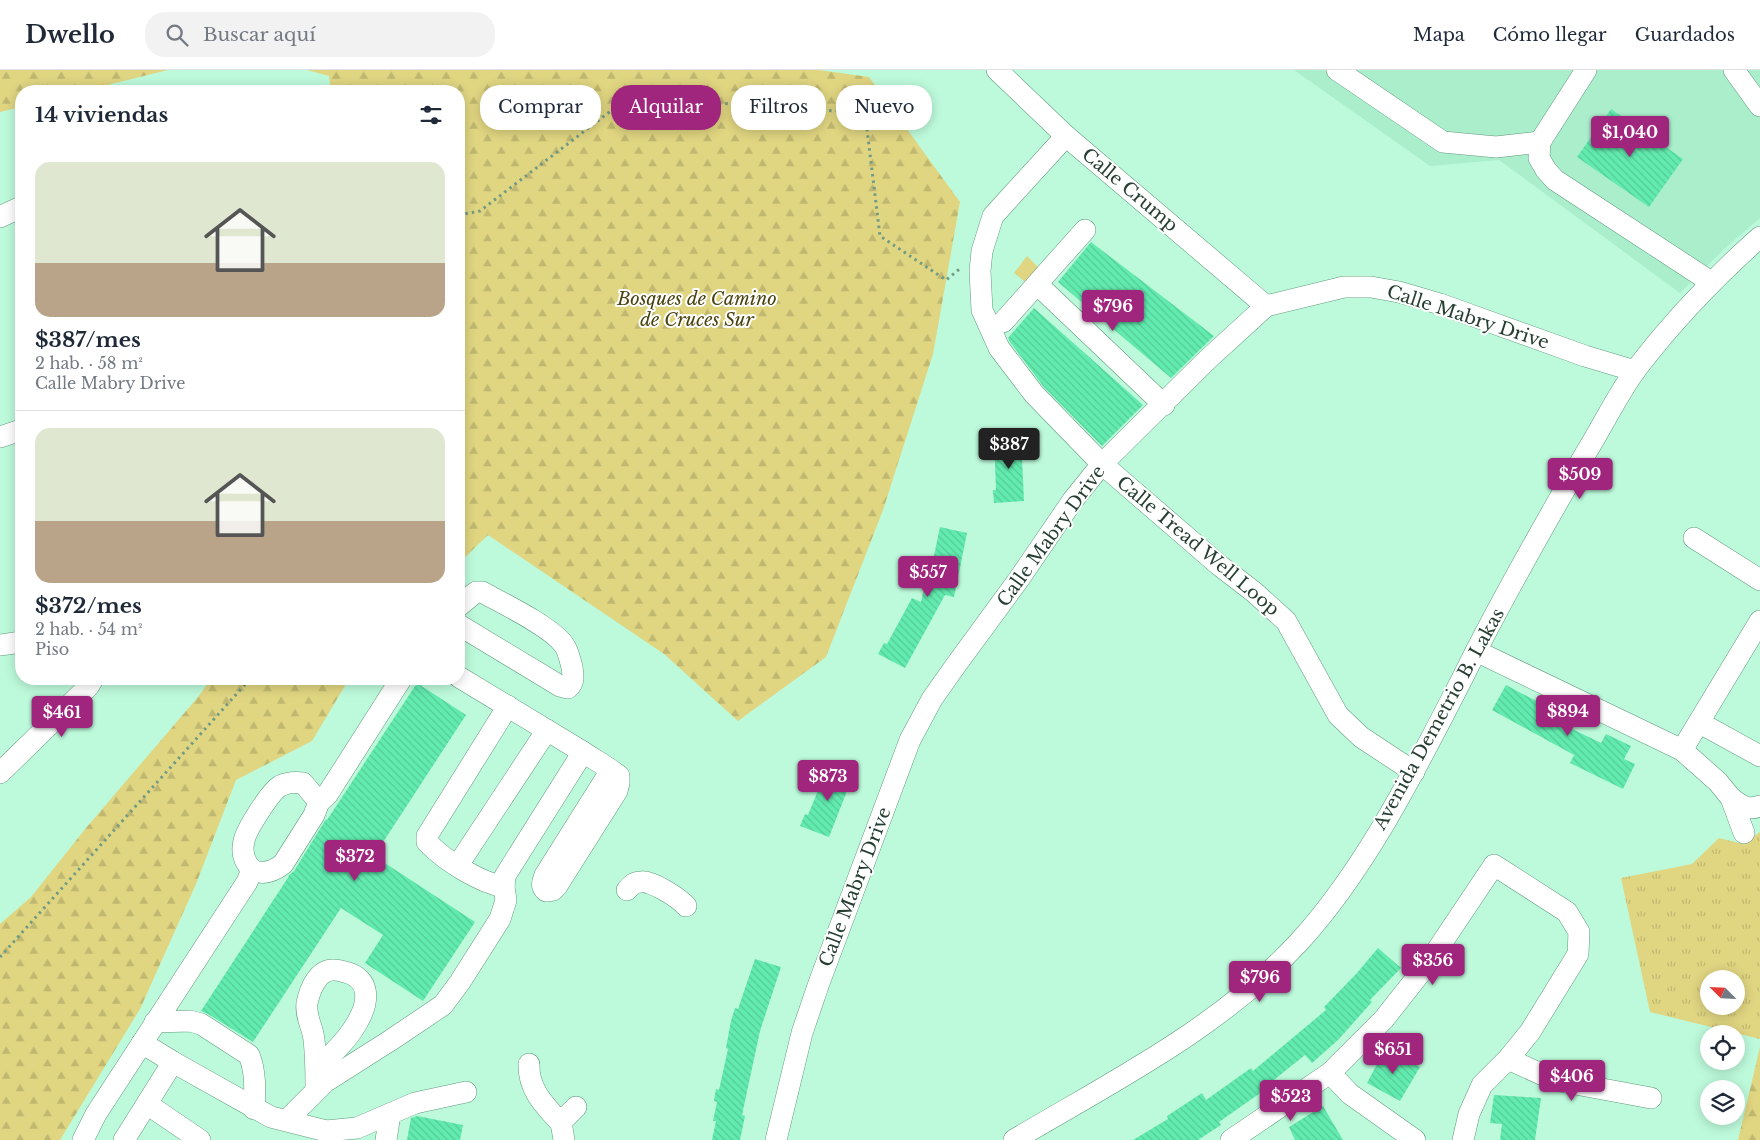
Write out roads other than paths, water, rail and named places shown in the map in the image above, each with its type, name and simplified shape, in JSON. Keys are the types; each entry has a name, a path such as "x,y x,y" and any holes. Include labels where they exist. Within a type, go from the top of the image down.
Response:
{"street":[{"name":"Calle Crump","path":"997,70 1066,136 1266,306"},
{"path":"1337,70 1443,142 1496,147 1540,142"},
{"path":"1586,70 1540,142 1539,158 1546,170 1556,180 1711,282"},
{"path":"1734,70 1760,106"},
{"name":"Calle Tread Well Loop","path":"1066,136 993,216 982,251 980,272 982,310 1000,348 1034,394 1102,464 1286,621 1338,715 1361,737 1414,772"},
{"path":"0,217 15,210"},
{"path":"1003,322 1038,285 1085,230"},
{"name":"Avenida Demetrio B. Lakas","path":"1014,1140 1185,1037 1221,1012 1270,971 1299,942 1326,910 1356,867 1414,772 1476,651 1570,480 1635,371 1711,282 1760,237"},
{"path":"1038,285 1164,405"},
{"name":"Calle Mabry Drive","path":"776,1140 802,1033 819,983 910,740 932,700 1073,500 1102,464 1164,405 1207,360 1266,306 1344,287 1371,287 1399,292 1440,304 1585,356 1635,371"},
{"path":"0,437 15,432"},
{"path":"1694,538 1760,580"},
{"path":"465,601 476,592 482,592 546,628 564,645 571,662 572,684 568,688 560,686 465,629"},
{"path":"1682,750 1700,724 1760,621"},
{"path":"0,644 15,643"},
{"path":"1476,651 1682,750 1713,778 1731,798 1743,807 1754,809 1760,806"},
{"path":"465,681 583,752 611,770 619,776 620,783 617,791 557,886 553,890 546,890 543,888 542,883 546,875 611,770"},
{"path":"0,773 86,685"},
{"path":"319,802 303,783 293,782 273,791 244,841 243,855 246,864 252,870 259,873 277,869 283,864 314,814 319,802 327,795 397,685"},
{"path":"504,887 487,882 458,866 437,852 427,842 427,836 508,706"},
{"path":"1700,724 1760,756"},
{"path":"458,866 547,730"},
{"path":"287,1120 316,1080 325,1082 443,1005 500,919 506,900 505,876 583,752"},
{"path":"1731,798 1744,833"},
{"path":"1231,1140 1330,1073 1384,1019 1440,947 1494,865 1567,912 1579,932 1578,954 1530,1032 1508,1059 1482,1084 1468,1114 1463,1140"},
{"path":"82,1140 96,1114 247,882 252,870"},
{"path":"627,890 633,884 643,881 671,894 686,906"},
{"path":"155,1022 190,1021 201,1024 249,1056 252,1062 255,1085 254,1109"},
{"path":"142,1043 254,1109 271,1117 287,1120 310,1133 357,1128 415,1103 466,1092"},
{"path":"1508,1059 1554,1080 1652,1098"},
{"path":"124,1140 173,1062"},
{"path":"529,1064 529,1073 534,1091 563,1131 576,1107"},
{"path":"1330,1073 1350,1094 1415,1140"},
{"path":"147,1104 200,1140"},
{"path":"386,1140 390,1114"}],"park label":[{"name":"Bosques de Camino de Cruces Sur","path":"697,309"}]}
